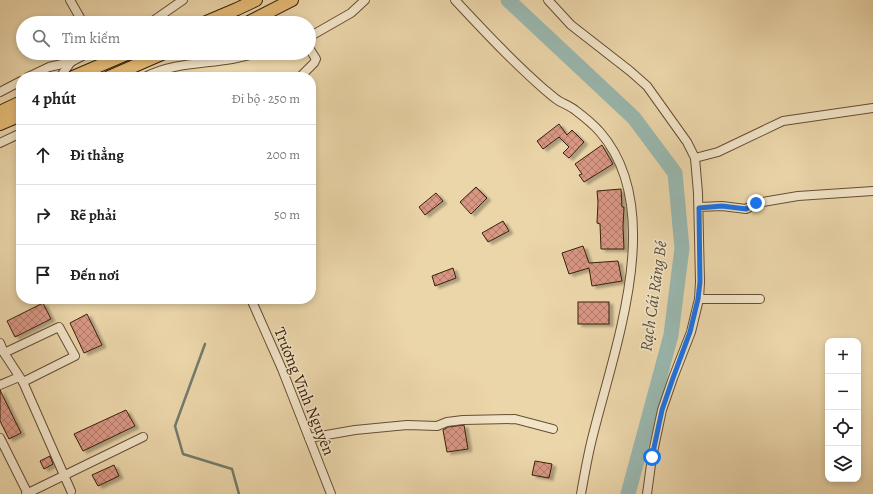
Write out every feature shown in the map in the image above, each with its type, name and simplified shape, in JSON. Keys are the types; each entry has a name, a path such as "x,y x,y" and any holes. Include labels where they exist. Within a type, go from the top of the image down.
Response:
{"highway":[{"path":"222,16 256,0"},
{"path":"261,16 292,0"},
{"path":"81,72 100,60"},
{"path":"127,72 151,60"},
{"path":"0,112 16,104"},
{"path":"0,124 16,117"}],"street":[{"path":"70,0 79,16"},
{"path":"160,16 184,0"},
{"path":"316,33 352,13 364,0"},
{"path":"455,0 511,60 558,100 575,109 600,132 618,157 629,190 632,220 632,248 628,292 614,360 590,444 581,494"},
{"path":"548,0 571,25 630,71 646,86 687,142 695,158 699,208 700,282 698,299 690,332 662,410 652,457 647,494"},
{"path":"38,72 49,67 75,60"},
{"path":"154,72 160,60"},
{"path":"154,72 175,66 223,60"},
{"path":"305,72 315,60"},
{"path":"64,72 71,62"},
{"path":"0,92 16,84"},
{"path":"695,158 718,152 783,121 873,108"},
{"path":"0,143 16,135"},
{"path":"699,208 722,206 746,209 756,203 798,196 873,191"},
{"path":"698,299 760,299"},
{"name":"Trương Vĩnh Nguyên","path":"253,304 282,369 331,494"},
{"path":"0,385 21,380 75,356 59,327 4,353"},
{"path":"0,344 21,380 71,491"},
{"path":"309,438 355,430 407,425 437,426 447,422 463,420 515,419 553,429"},
{"path":"0,438 4,456 27,494 143,437"}],"building":[{"path":"559,124 567,135 572,130 584,142 569,158 563,153 569,147 559,137 543,149 537,141"},
{"path":"602,145 613,164 584,182 579,175 582,174 575,164"},
{"path":"476,187 487,198 471,214 460,202"},
{"path":"621,189 622,207 624,207 624,249 601,249 600,224 597,223 597,191"},
{"path":"436,193 443,201 425,215 419,207"},
{"path":"503,221 509,231 488,242 482,233"},
{"path":"583,246 589,263 618,261 622,281 592,286 589,268 569,274 562,253"},
{"path":"453,268 456,278 435,286 432,276"},
{"path":"578,302 609,302 609,324 578,324"},
{"path":"41,304 44,304 51,319 15,337 7,321"},
{"path":"87,314 102,345 84,353 70,323"},
{"path":"0,390 21,433 9,439 0,421"},
{"path":"126,410 135,426 83,451 74,434"},
{"path":"464,425 468,449 447,452 443,430 448,427"},
{"path":"50,456 53,464 44,469 40,461"},
{"path":"535,461 552,464 549,478 532,475"},
{"path":"114,465 119,476 98,486 92,475"}],"waterway":[{"name":"Rạch Cái Răng Bé","path":"508,0 634,118 675,173 682,248 671,335 628,494"},
{"path":"205,344 175,426 183,454 232,469 239,494"}],"route":[{"path":"652,457 662,410 690,332 698,299 700,282 699,208 722,206 746,209 756,203"}]}
